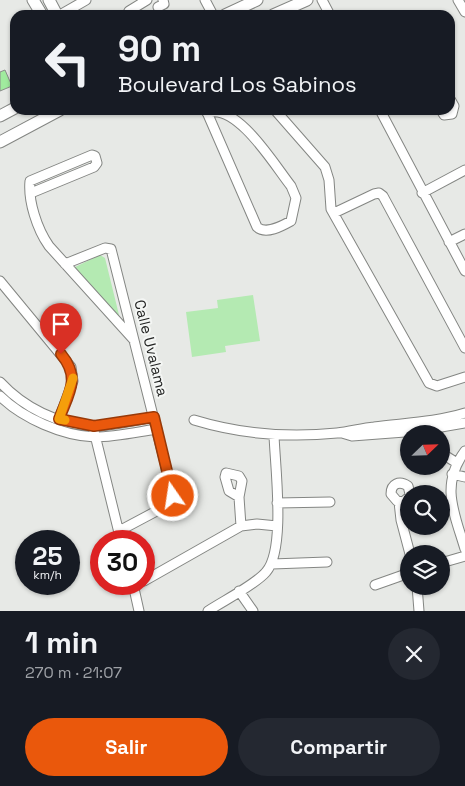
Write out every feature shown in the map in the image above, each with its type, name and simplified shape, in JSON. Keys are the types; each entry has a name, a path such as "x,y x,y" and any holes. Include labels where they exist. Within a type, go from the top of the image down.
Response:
{"main road":[{"path":"236,10 257,0"},
{"path":"283,10 307,0"},
{"path":"0,142 51,115"}],"street":[{"path":"68,10 86,0"},
{"path":"131,10 147,0"},
{"path":"458,0 465,12"},
{"path":"213,115 257,227 260,230 267,230 291,221 296,198 291,186 241,124 220,115"},
{"path":"279,115 325,167 329,180 329,203 429,383 438,386 465,377"},
{"path":"382,115 422,194 465,271"},
{"path":"31,193 94,167 97,163 96,156 92,155 32,180 30,183 31,193 42,235 65,264 135,341"},
{"path":"422,194 465,170"},
{"path":"334,213 374,194 379,193 383,196 465,348"},
{"path":"449,242 465,234"},
{"name":"Calle Uvalama","path":"65,264 105,248 111,249 173,498 166,506 121,530"},
{"path":"0,281 71,367 73,381 59,419"},
{"path":"0,382 27,405 59,419 94,426 154,417"},
{"path":"0,396 22,412 45,425 95,437 157,429"},
{"path":"432,425 465,413"},
{"path":"194,420 220,428 274,435 339,433 352,436 400,431"},
{"path":"449,425 465,423"},
{"path":"94,426 95,437 119,530"},
{"path":"208,611 263,575 272,564 277,541 274,435"},
{"path":"462,456 452,474 450,498 465,549"},
{"path":"452,474 465,477"},
{"path":"406,485 396,484 391,494 394,500 399,502 401,520 408,545"},
{"path":"239,497 242,526"},
{"path":"277,503 330,502"},
{"path":"155,575 242,526 258,524 277,526"},
{"path":"450,560 465,554"},
{"path":"272,564 327,562"},
{"path":"375,585 400,576"},
{"path":"239,591 253,611"},
{"path":"137,595 139,611"},
{"path":"418,595 419,611"}],"green space":[{"path":"100,255 105,258 120,319 73,268"},
{"path":"253,295 260,341 225,346 226,352 192,357 186,312 218,308 217,300"}],"building":[{"path":"5,70 10,81 10,87 0,91 0,72"}],"slow traffic":[{"path":"65,420 59,419 73,378"}],"route":[{"path":"61,354 71,367 73,381 59,419 94,426 154,417 173,496"}]}
